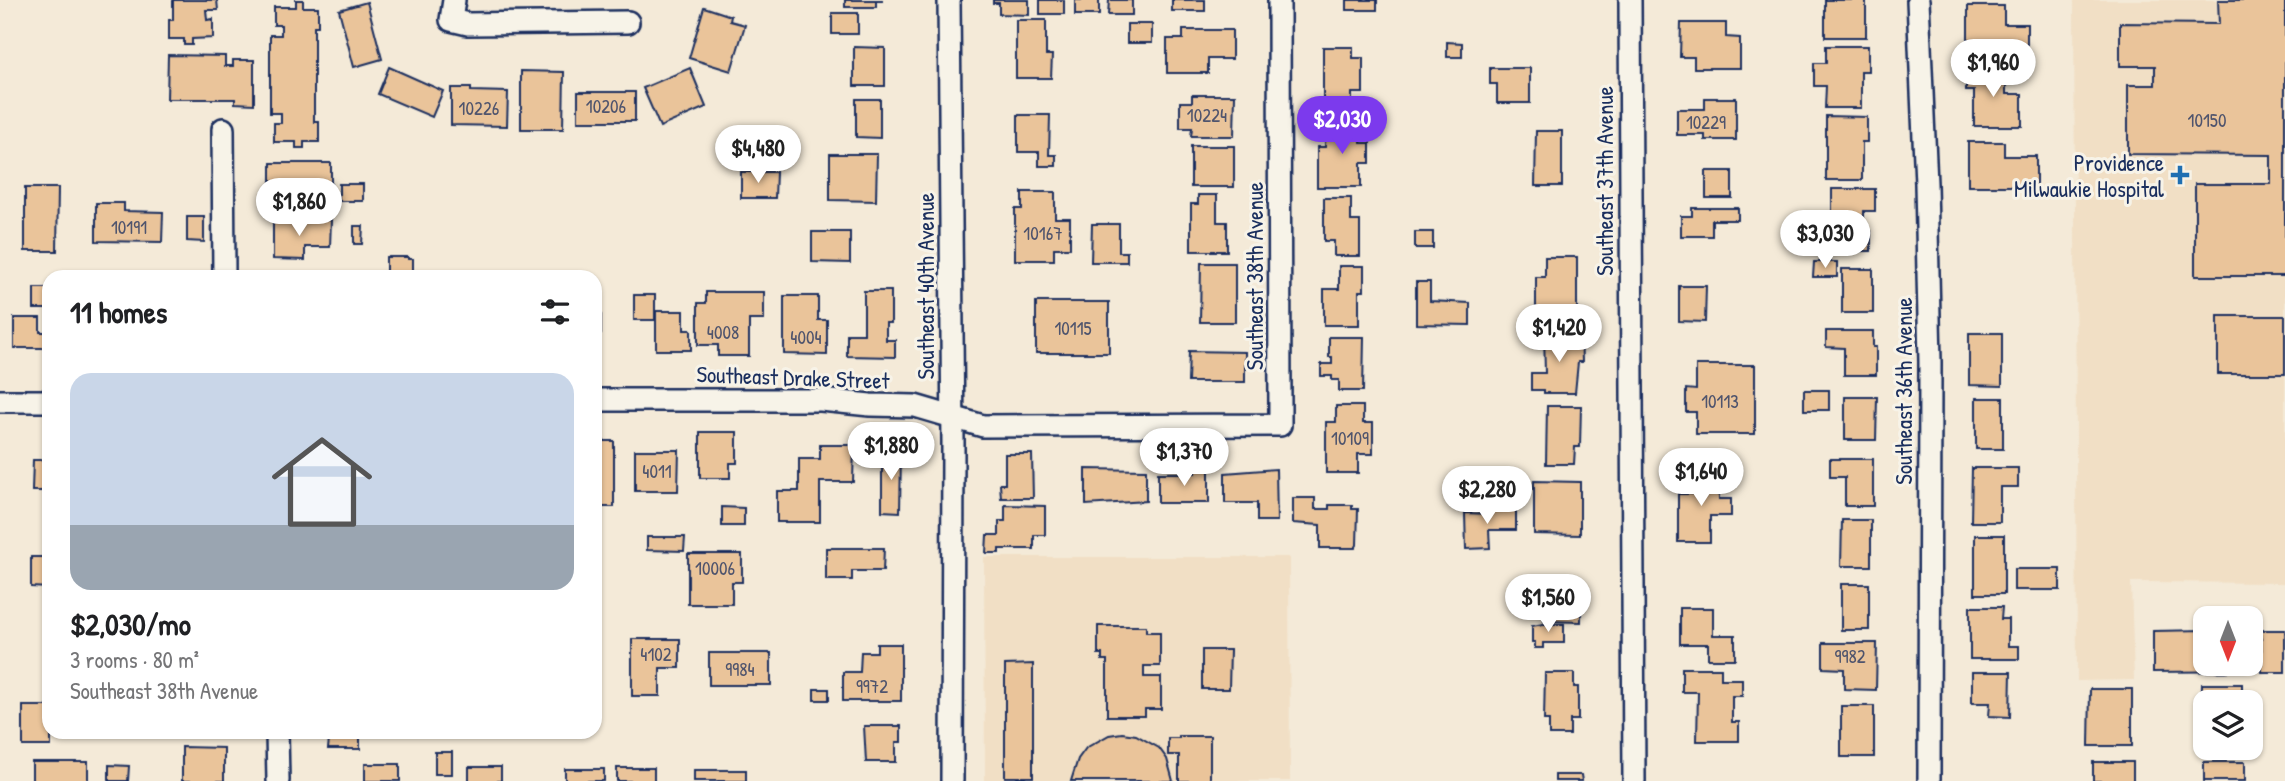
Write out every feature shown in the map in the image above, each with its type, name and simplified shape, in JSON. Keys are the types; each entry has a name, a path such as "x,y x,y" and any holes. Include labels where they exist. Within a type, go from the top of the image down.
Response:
{"street":[{"path":"454,0 451,20 468,24 628,22"},
{"name":"Southeast 40th Avenue","path":"949,0 953,417 952,781"},
{"name":"Southeast 38th Avenue","path":"1279,0 1280,425"},
{"name":"Southeast 37th Avenue","path":"1630,0 1634,781"},
{"name":"Southeast 36th Avenue","path":"1918,0 1930,362 1929,781"},
{"path":"223,129 224,270"},
{"name":"Southeast Drake Street","path":"602,400 821,400 915,406 983,426 1280,425"},
{"path":"0,401 42,401"},
{"path":"277,739 278,781"}],"shaded area":[{"name":"Providence Milwaukie Hospital","path":"2074,0 2285,0 2285,583 2131,582 2134,680 2077,681"},
{"path":"984,557 1289,557 1290,781 985,781"}],"building":[{"path":"173,0 217,0 218,10 206,10 207,20 213,19 213,38 192,39 192,45 184,45 184,39 169,39"},
{"path":"296,0 303,0 303,7 318,7 318,26 314,26 314,122 319,122 319,142 304,142 304,148 296,148 296,142 274,142 274,123 281,123 281,113 270,113 270,35 281,35 281,25 274,25 274,7 296,7"},
{"path":"845,0 882,1 876,1 876,7 845,7"},
{"path":"993,0 1029,0 1029,15 999,14 999,3 993,3"},
{"path":"1040,0 1064,0 1064,14 1040,14"},
{"path":"1075,0 1099,0 1099,15 1075,15"},
{"path":"1109,0 1132,0 1132,15 1108,15"},
{"path":"1172,0 1205,0 1205,11 1172,11"},
{"path":"1347,0 1377,0 1377,10 1347,10"},
{"path":"1825,0 1866,0 1866,37 1825,37"},
{"path":"2218,0 2285,0 2285,276 2195,276 2195,184 2271,184 2271,155 2128,154 2128,85 2155,85 2155,66 2120,66 2120,23 2219,24"},
{"path":"367,2 382,59 354,67 339,10"},
{"path":"1968,6 2004,6 2004,24 2027,24 2027,53 1968,53"},
{"path":"704,7 731,16 730,21 745,25 731,71 689,58"},
{"path":"832,13 858,13 858,34 832,34"},
{"path":"1016,20 1046,20 1046,55 1052,55 1051,78 1016,78"},
{"path":"1681,23 1726,23 1726,37 1740,38 1740,68 1694,68 1694,57 1680,57"},
{"path":"1127,24 1152,24 1152,43 1127,43"},
{"path":"1183,30 1232,30 1232,59 1208,59 1208,73 1167,73 1167,39 1183,39"},
{"path":"1447,42 1462,43 1462,57 1447,57"},
{"path":"1826,46 1868,46 1868,71 1861,71 1861,108 1825,108 1826,86 1814,86 1814,63 1826,63"},
{"path":"854,47 885,48 885,86 854,86"},
{"path":"1323,47 1353,47 1353,58 1363,58 1363,93 1352,93 1352,107 1323,107"},
{"path":"168,55 225,56 225,66 233,66 233,60 254,60 254,104 235,103 235,99 167,99"},
{"path":"389,67 443,91 432,117 378,94"},
{"path":"690,68 706,107 660,127 643,88"},
{"path":"1490,68 1530,68 1530,103 1497,103 1497,84 1490,84"},
{"path":"1966,69 2006,69 2006,94 2022,94 2022,126 1974,126 1974,91 1966,91"},
{"path":"521,71 564,72 563,129 521,129"},
{"path":"451,88 508,92 507,126 451,125"},
{"path":"578,92 635,92 635,121 578,121"},
{"path":"1192,95 1235,95 1234,136 1191,136 1192,128 1180,128 1180,102 1192,102"},
{"path":"1705,98 1736,98 1736,140 1705,140 1705,135 1677,135 1677,109 1705,109"},
{"path":"856,99 880,99 880,138 856,137"},
{"path":"1018,115 1050,115 1049,155 1056,155 1056,166 1039,166 1039,152 1018,152"},
{"path":"1826,116 1867,117 1867,142 1862,142 1862,180 1826,180"},
{"path":"1326,121 1361,121 1361,143 1370,143 1370,163 1361,163 1361,187 1317,187 1317,147 1325,147"},
{"path":"1536,131 1562,131 1562,186 1535,186"},
{"path":"1968,142 2004,142 2004,156 2036,156 2036,186 1968,186"},
{"path":"1191,146 1234,146 1234,187 1191,187"},
{"path":"830,154 877,154 876,201 830,200"},
{"path":"271,163 331,163 331,198 288,198 289,187 271,187"},
{"path":"1706,171 1732,171 1732,198 1706,198"},
{"path":"741,172 776,172 775,198 741,198"},
{"path":"339,184 363,184 363,201 339,201"},
{"path":"25,188 58,188 57,251 25,251"},
{"path":"1832,189 1875,189 1875,211 1864,211 1864,231 1871,231 1871,251 1832,251"},
{"path":"1022,192 1055,192 1055,218 1070,218 1070,248 1054,248 1054,260 1015,260 1015,209 1022,209"},
{"path":"1198,195 1217,195 1217,222 1227,222 1227,251 1191,251 1191,204 1198,204"},
{"path":"1324,198 1351,198 1351,221 1360,221 1360,256 1334,256 1334,241 1324,241"},
{"path":"96,203 124,203 124,211 163,212 162,242 96,241"},
{"path":"1692,208 1738,208 1738,220 1712,220 1712,236 1681,236 1681,216 1692,216"},
{"path":"187,217 204,217 204,242 187,241"},
{"path":"273,220 331,220 330,247 305,247 305,260 273,259"},
{"path":"1092,224 1119,224 1119,252 1127,252 1127,262 1091,262"},
{"path":"354,226 363,226 362,244 354,244"},
{"path":"812,232 850,232 850,263 812,262"},
{"path":"1415,232 1433,232 1433,248 1415,248"},
{"path":"386,257 413,259 413,270 386,270"},
{"path":"1545,257 1577,257 1577,317 1536,317 1536,277 1545,277"},
{"path":"1814,262 1837,262 1837,277 1813,277"},
{"path":"1201,263 1235,263 1235,322 1200,322"},
{"path":"1339,266 1364,266 1364,291 1359,291 1359,325 1324,325 1324,289 1339,289"},
{"path":"1842,269 1873,269 1873,313 1842,313"},
{"path":"1416,282 1430,282 1430,301 1470,303 1470,325 1416,324"},
{"path":"1679,286 1706,286 1705,322 1679,321"},
{"path":"34,288 42,288 42,309 34,309"},
{"path":"864,291 891,291 891,323 886,323 886,340 895,340 895,357 847,356 847,334 864,334"},
{"path":"706,292 764,292 764,320 749,320 749,356 718,356 718,345 698,345 698,303 706,303"},
{"path":"634,295 655,295 655,320 634,320"},
{"path":"784,296 818,296 818,320 827,320 827,355 784,354"},
{"path":"1036,302 1109,302 1109,353 1036,353"},
{"path":"656,311 684,311 684,330 691,330 691,350 656,350"},
{"path":"2218,316 2285,316 2285,374 2218,374"},
{"path":"14,318 40,318 42,348 14,348"},
{"path":"1826,331 1873,331 1876,375 1844,375 1844,348 1826,347"},
{"path":"1544,333 1581,333 1582,362 1578,362 1575,393 1544,393 1544,390 1531,390 1531,373 1545,373"},
{"path":"1969,333 2002,333 2002,386 1969,385"},
{"path":"1329,337 1364,337 1363,391 1339,391 1339,380 1332,380 1332,376 1321,376 1321,364 1332,364 1332,357 1329,357"},
{"path":"1189,351 1245,352 1245,382 1188,382"},
{"path":"1696,365 1755,365 1755,434 1696,434 1696,412 1686,412 1686,389 1696,390"},
{"path":"1804,390 1829,390 1829,410 1804,410"},
{"path":"1845,397 1877,397 1876,440 1845,440"},
{"path":"1976,398 2003,398 2003,449 1976,449"},
{"path":"1336,406 1363,406 1363,423 1373,423 1373,454 1358,454 1358,473 1326,473 1326,422 1336,422"},
{"path":"1547,406 1581,406 1580,447 1575,447 1574,464 1546,464"},
{"path":"700,432 737,432 737,463 730,463 730,478 700,478"},
{"path":"602,441 614,441 614,507 602,507"},
{"path":"820,445 854,445 853,482 820,482 820,522 777,522 777,491 799,491 799,459 820,459"},
{"path":"635,450 679,450 678,491 635,491"},
{"path":"882,452 901,453 900,512 882,511"},
{"path":"1005,454 1032,454 1033,498 1001,498 1000,484 1005,484"},
{"path":"1830,459 1873,459 1873,506 1845,506 1845,477 1830,477"},
{"path":"33,460 42,460 42,491 32,491"},
{"path":"1972,468 2018,468 2018,487 2000,487 2000,522 1971,522"},
{"path":"1086,469 1146,470 1146,501 1086,505"},
{"path":"1276,469 1277,521 1257,521 1257,503 1225,503 1225,473"},
{"path":"1195,470 1209,470 1209,503 1158,503 1158,473 1195,473"},
{"path":"1694,471 1719,471 1719,499 1731,499 1731,516 1710,516 1710,542 1678,542 1678,494 1694,494"},
{"path":"1534,481 1580,482 1580,535 1534,534"},
{"path":"1293,498 1315,498 1315,509 1329,509 1329,505 1352,505 1352,509 1358,509 1355,548 1320,548 1320,525 1293,523"},
{"path":"1005,505 1045,506 1045,535 1034,535 1034,549 999,549 999,553 986,553 987,535 999,535 999,521 1005,521"},
{"path":"722,507 744,508 744,526 722,526"},
{"path":"1490,509 1516,509 1516,530 1489,530 1490,548 1466,549 1465,513 1490,514"},
{"path":"1842,520 1871,520 1871,566 1841,566"},
{"path":"1975,535 2004,535 2004,594 1975,594"},
{"path":"647,537 685,537 684,551 647,550"},
{"path":"826,548 884,548 883,571 852,571 852,580 826,580"},
{"path":"688,554 742,554 742,582 732,582 732,604 688,604"},
{"path":"31,557 42,557 42,588 31,587"},
{"path":"2014,569 2060,569 2060,590 2014,590"},
{"path":"1841,584 1869,584 1869,630 1841,630"},
{"path":"1544,592 1581,593 1581,622 1544,621"},
{"path":"1970,607 2002,607 2001,619 2008,619 2008,646 2019,646 2019,659 1970,659"},
{"path":"1680,608 1713,608 1713,635 1735,635 1735,659 1708,659 1708,644 1680,644"},
{"path":"1564,624 1564,643 1543,643 1543,648 1535,648 1535,642 1532,642 1532,626"},
{"path":"1098,626 1146,626 1146,632 1160,632 1160,666 1144,666 1144,677 1161,677 1161,709 1145,709 1145,716 1107,716 1107,660 1102,660 1102,654 1098,654"},
{"path":"2193,630 2193,672 2153,672 2153,631"},
{"path":"2263,630 2285,630 2285,672 2263,672"},
{"path":"632,639 680,639 680,668 660,668 660,696 632,696"},
{"path":"1823,643 1877,643 1876,690 1844,689 1844,669 1823,668"},
{"path":"877,644 901,644 901,701 843,701 843,672 860,672 861,652 877,652"},
{"path":"1202,650 1230,650 1229,689 1202,689"},
{"path":"709,653 771,653 771,685 709,685"},
{"path":"1033,664 1033,777 1005,777 1005,665"},
{"path":"1682,668 1721,668 1721,679 1742,679 1742,696 1732,696 1732,722 1739,722 1739,741 1697,741 1698,692 1682,692"},
{"path":"1972,672 2011,672 2010,717 1989,716 1990,703 1972,703"},
{"path":"1545,673 1574,673 1574,687 1578,687 1578,720 1570,720 1570,735 1549,735 1549,720 1544,720"},
{"path":"2202,684 2242,684 2242,690 2202,690"},
{"path":"814,689 829,689 829,700 814,700"},
{"path":"2090,689 2132,689 2132,746 2089,746"},
{"path":"23,706 42,706 42,739 51,739 51,746 23,746"},
{"path":"1841,706 1874,706 1874,757 1841,757"},
{"path":"864,726 901,726 901,742 896,742 896,762 866,762"},
{"path":"1109,735 1136,735 1159,748 1167,759 1173,781 1071,781 1078,759 1086,748"},
{"path":"1210,736 1210,781 1179,781 1179,755 1168,755 1168,738"},
{"path":"329,739 360,739 360,749 328,749"},
{"path":"182,747 224,748 224,781 182,781"},
{"path":"435,752 452,752 452,774 435,774"},
{"path":"32,762 88,762 88,781 32,781"},
{"path":"2093,762 2133,762 2133,781 2093,781"},
{"path":"2204,762 2245,762 2245,781 2204,781"},
{"path":"365,764 400,764 400,781 365,781"},
{"path":"109,765 129,766 128,781 109,781"},
{"path":"469,767 501,767 501,781 469,781"},
{"path":"617,768 654,768 654,781 617,781"},
{"path":"565,769 604,769 604,781 565,781"},
{"path":"694,770 746,770 746,781 694,781"},
{"path":"1555,775 1581,775 1582,781 1555,781"}],"place":[{"name":"Providence Milwaukie Hospital","path":"2180,175"}]}
